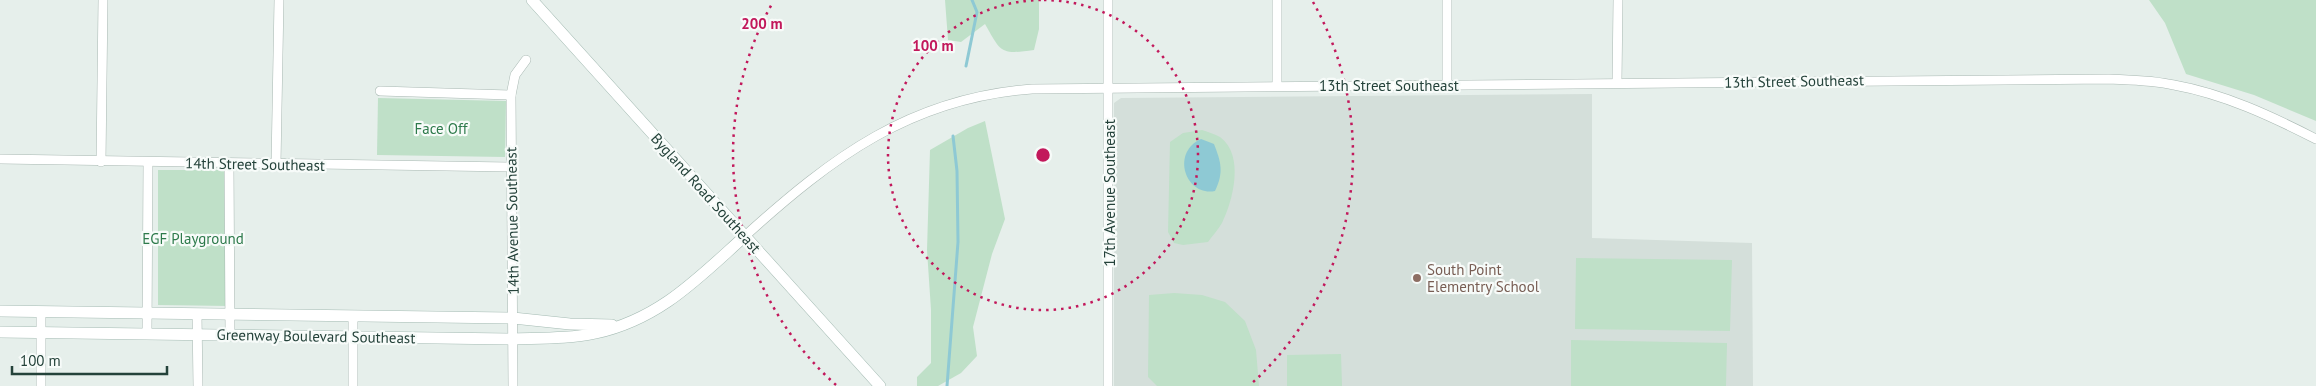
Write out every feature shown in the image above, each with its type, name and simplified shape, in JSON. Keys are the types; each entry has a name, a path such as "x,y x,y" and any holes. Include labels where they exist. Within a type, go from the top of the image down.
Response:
{"street":[{"path":"101,162 103,0"},
{"path":"276,164 279,0"},
{"name":"Bygland Road Southeast","path":"532,0 880,386"},
{"name":"17th Avenue Southeast","path":"1108,0 1108,386"},
{"path":"1277,0 1277,86"},
{"path":"1447,0 1447,85"},
{"path":"1617,83 1618,0"},
{"name":"14th Avenue Southeast","path":"513,386 511,96 515,75 526,60"},
{"name":"13th Street Southeast","path":"745,236 830,165 876,135 919,115 954,102 1006,91 1109,88 2076,78 2147,81 2205,92 2243,105 2316,139"},
{"path":"380,91 511,96"},
{"name":"14th Street Southeast","path":"0,159 148,163 511,167"},
{"path":"147,334 148,163"},
{"path":"229,164 230,335"},
{"name":"Greenway Boulevard Southeast","path":"0,332 512,339 595,334 631,323 669,303 745,236"},
{"name":"Greenway Boulevard Southeast","path":"0,311 513,318 570,324 610,325 631,323"},
{"path":"41,312 41,386"},
{"path":"198,314 198,386"},
{"path":"353,316 353,386"}],"shaded area":[{"path":"1592,94 1592,238 1752,243 1753,386 1114,386 1114,103 1121,98"}],"green space":[{"path":"945,0 1039,0 1039,29 1034,50 1014,52 1003,49 995,41 985,24 961,42 948,40"},
{"path":"2149,0 2316,0 2316,121 2254,95 2186,74 2165,23"},
{"name":"Face Off","path":"378,98 506,101 505,157 377,155"},
{"path":"985,121 1005,219 992,254 973,327 977,356 961,373 938,386 917,386 917,377 931,363 931,310 927,250 930,150 968,128"},
{"path":"1202,130 1220,137 1228,145 1235,166 1233,191 1222,223 1208,242 1183,245 1174,243 1168,232 1170,142 1183,133"},
{"name":"EGF Playground","path":"158,170 227,170 229,306 158,305"},
{"path":"1576,258 1732,260 1730,331 1575,329"},
{"path":"1174,293 1202,295 1225,302 1245,321 1256,350 1259,386 1157,386 1148,377 1149,295"},
{"path":"1571,340 1727,343 1726,386 1571,386"},
{"path":"1341,354 1342,386 1287,386 1287,355"}],"water":[{"path":"1201,139 1214,144 1218,156 1220,178 1215,191 1205,191 1196,187 1190,181 1186,172 1184,163 1186,154"}],"waterway":[{"path":"966,66 977,12 972,0"},
{"path":"947,386 958,242 957,171 953,136"}],"place":[{"name":"South Point Elementry School","path":"1417,278"}]}
